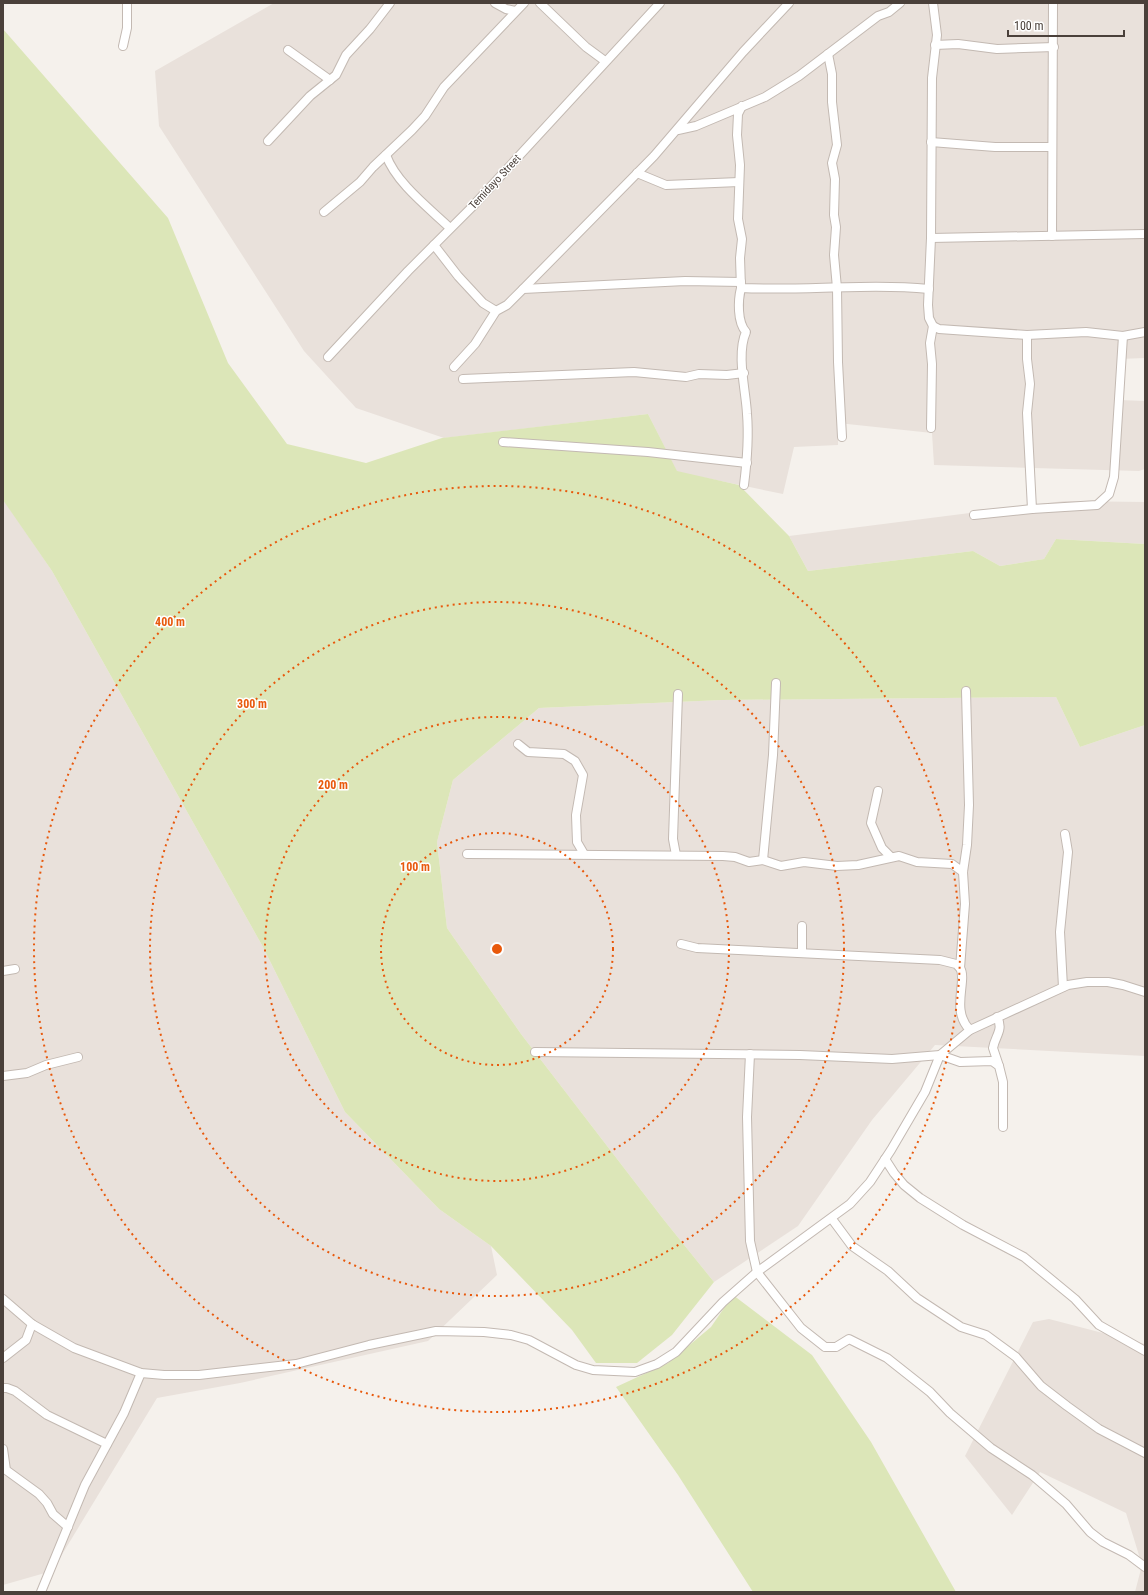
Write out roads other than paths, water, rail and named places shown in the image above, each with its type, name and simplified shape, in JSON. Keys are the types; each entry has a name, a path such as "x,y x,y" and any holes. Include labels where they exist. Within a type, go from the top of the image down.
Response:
{"street":[{"path":"123,46 127,28 127,3"},
{"path":"268,141 310,96 336,75 346,54 370,29 390,3"},
{"path":"495,3 506,9 515,11"},
{"path":"324,212 360,182 425,116 444,87 524,3"},
{"path":"540,3 586,47 605,61"},
{"name":"Temidayo Street","path":"328,357 408,271 528,147 605,61 660,3"},
{"path":"454,367 475,344 496,312 507,305 523,289 678,130 743,52 789,3"},
{"path":"678,130 696,126 742,106 765,98 799,76 878,16 889,12 900,3"},
{"path":"930,428 932,364 930,343 933,326 929,318 932,78 937,35 933,3"},
{"path":"1052,236 1051,147 1054,47 1053,3"},
{"path":"935,45 958,44 997,49 1054,47"},
{"path":"288,50 330,80"},
{"path":"828,54 832,74 832,102 837,145 832,163 835,180 834,215 836,227 834,255 837,288 838,362 842,437"},
{"path":"742,106 737,120 739,182 738,219 742,239 740,310 742,327 746,332 742,343 748,414 749,448 744,484"},
{"path":"931,142 958,142 995,147 1051,147"},
{"path":"386,155 390,166 398,177 450,228"},
{"path":"637,173 666,184 739,182"},
{"path":"931,238 1145,234"},
{"path":"434,245 458,276 484,303 496,312"},
{"path":"523,289 685,281 741,285 837,288 900,286 929,289"},
{"path":"933,326 939,329 1027,334 1086,332 1123,336 1145,332"},
{"path":"1027,334 1027,359 1030,384 1027,413 1032,509"},
{"path":"974,515 1032,509 1097,505 1109,494 1114,477 1123,336"},
{"path":"463,379 634,372 686,377 699,374 727,375 744,373"},
{"path":"503,442 648,452 747,463"},
{"path":"763,860 773,755 776,683"},
{"path":"966,691 969,798 967,845 963,872 965,904 960,968 962,978 959,997 963,1021 970,1030"},
{"path":"676,854 672,839 678,694"},
{"path":"518,744 528,752 564,754 575,761 583,775 576,815 577,842 584,854"},
{"path":"878,791 871,823 882,848 891,857"},
{"path":"1063,987 1060,932 1068,852 1065,834"},
{"path":"467,854 676,854 735,857 749,862 763,860 780,866 804,862 838,866 871,863 899,856 917,862 952,864 963,872"},
{"path":"802,926 802,952"},
{"path":"681,944 696,948 947,960 956,964 960,968"},
{"path":"3,970 15,969"},
{"path":"3,1299 32,1324 74,1348 142,1373 164,1375 199,1375 296,1364 377,1343 436,1330 511,1335 529,1340 576,1365 593,1370 635,1372 657,1364 676,1352 723,1302 758,1272 850,1204 870,1182 886,1158 925,1092 940,1055 970,1030 1063,987 1087,982 1108,982 1145,992"},
{"path":"997,1017 999,1021 999,1036 993,1048 1003,1082 1003,1127"},
{"path":"535,1052 750,1054 892,1059 940,1055 960,1062 992,1061 999,1066"},
{"path":"750,1054 747,1117 750,1241 758,1272 801,1328 825,1347 836,1347 849,1339 887,1358 930,1392 950,1413 991,1448 1032,1475 1066,1504 1090,1532 1103,1542 1129,1555 1145,1567"},
{"path":"3,1076 27,1073 46,1064 78,1057"},
{"path":"886,1158 904,1185 920,1198 963,1225 1024,1257 1075,1299 1099,1326 1145,1351"},
{"path":"832,1218 852,1246 888,1271 917,1298 961,1327 986,1335 1016,1357 1041,1386 1067,1406 1099,1429 1145,1453"},
{"path":"3,1358 26,1340 32,1324"},
{"path":"41,1592 86,1485 124,1413 142,1373"},
{"path":"3,1388 15,1391 47,1415 107,1444"},
{"path":"3,1449 6,1470 39,1494 47,1503 53,1514 68,1527"}]}
